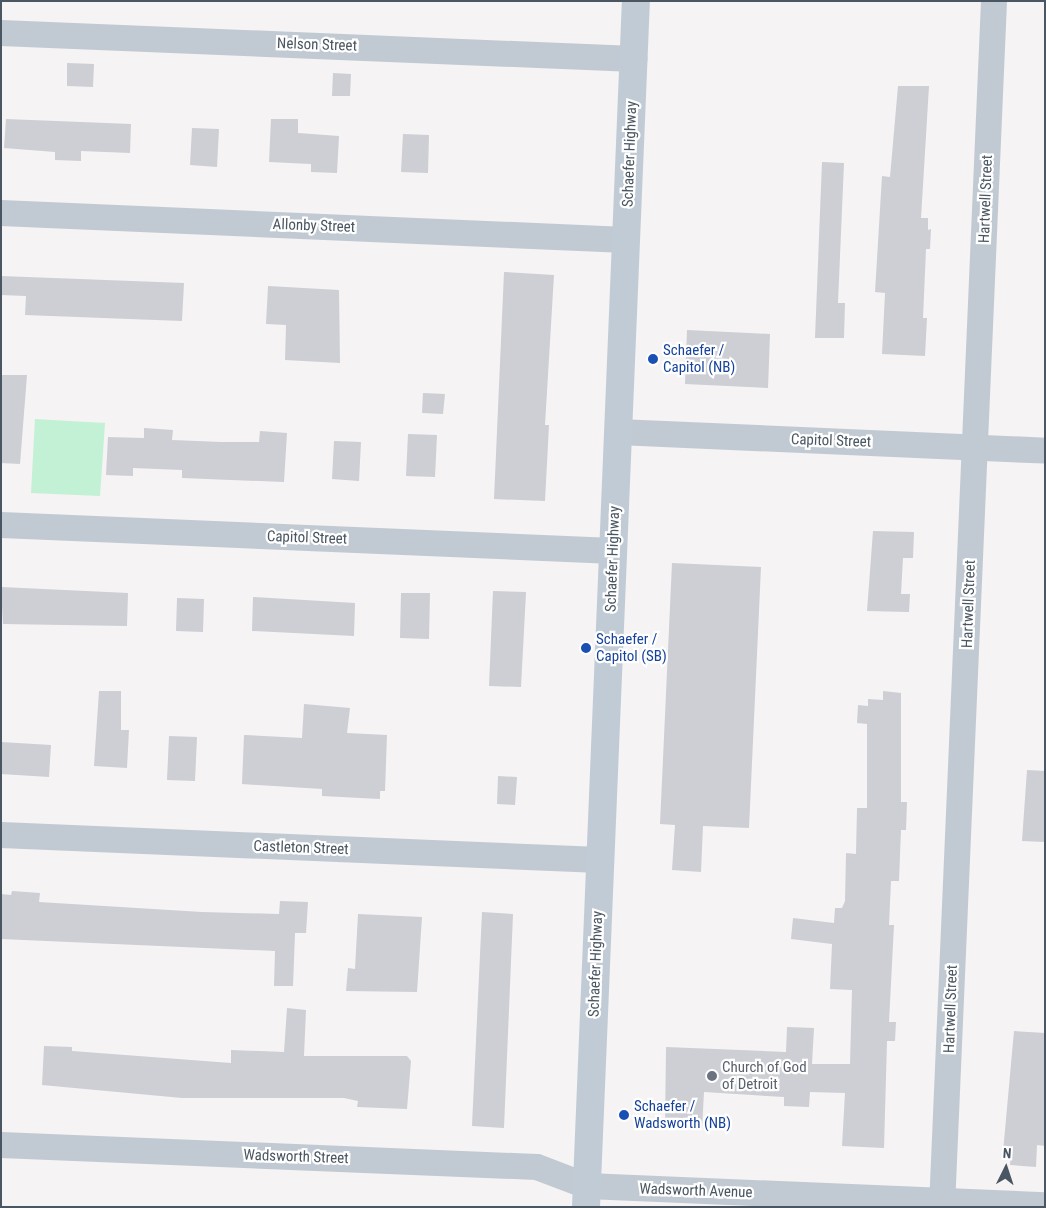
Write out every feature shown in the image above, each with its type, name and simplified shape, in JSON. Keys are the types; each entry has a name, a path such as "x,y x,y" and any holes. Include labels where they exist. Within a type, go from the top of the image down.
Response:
{"street":[{"name":"Schaefer Highway","path":"586,1196 636,1"},
{"name":"Hartwell Street","path":"943,1204 994,1"},
{"name":"Nelson Street","path":"1,33 634,59"},
{"name":"Allonby Street","path":"1,213 626,240"},
{"name":"Capitol Street","path":"618,432 1045,450"},
{"name":"Capitol Street","path":"1,525 613,551"},
{"name":"Castleton Street","path":"1,835 600,860"},
{"name":"Wadsworth Street","path":"1,1145 538,1167 586,1196"},
{"name":"Wadsworth Avenue","path":"586,1196 1045,1205"}],"green space":[{"path":"35,419 105,423 100,496 31,493"}],"building":[{"path":"67,63 94,64 93,87 67,86"},
{"path":"333,73 351,74 350,96 332,96"},
{"path":"898,86 929,86 921,218 928,218 928,230 931,229 930,249 926,249 923,318 927,318 925,356 882,354 885,293 875,292 882,176 890,177"},
{"path":"6,119 131,124 130,153 81,151 81,161 55,160 55,152 4,148"},
{"path":"271,119 298,119 298,133 339,136 337,173 311,172 311,164 269,162"},
{"path":"192,128 219,129 217,167 190,165"},
{"path":"403,134 429,135 428,173 401,172"},
{"path":"822,162 844,163 838,303 845,303 844,338 815,338"},
{"path":"504,272 554,275 545,425 549,425 545,501 494,499"},
{"path":"1,276 184,283 182,321 25,315 26,296 1,295"},
{"path":"268,286 339,290 340,363 285,360 286,325 266,324"},
{"path":"687,330 770,334 768,388 685,384"},
{"path":"1,375 27,375 20,464 1,463"},
{"path":"423,393 445,394 443,414 422,413"},
{"path":"144,428 173,430 172,440 221,442 259,442 260,431 287,433 284,482 182,478 182,470 133,468 133,476 106,475 108,437 144,438"},
{"path":"408,434 437,435 435,477 406,476"},
{"path":"334,441 361,442 359,481 332,479"},
{"path":"873,531 914,532 913,558 903,558 901,594 910,594 909,612 867,611"},
{"path":"672,563 761,567 749,828 703,826 701,872 672,870 675,825 660,824"},
{"path":"1,587 128,593 127,626 3,624"},
{"path":"493,591 526,592 521,687 489,686"},
{"path":"401,593 430,593 429,639 400,638"},
{"path":"253,597 355,603 354,636 252,631"},
{"path":"177,598 204,599 203,632 176,631"},
{"path":"99,691 121,691 121,730 129,730 127,768 94,766"},
{"path":"883,691 901,693 901,802 907,802 906,830 901,830 899,881 891,881 889,925 894,925 889,1022 896,1022 895,1041 887,1041 884,1148 842,1146 845,1093 810,1092 809,1107 784,1106 784,1097 704,1092 702,1129 665,1127 666,1047 786,1052 787,1027 814,1028 812,1064 850,1064 852,990 830,989 832,944 791,939 793,918 834,923 835,908 842,908 845,901 846,853 856,854 857,808 867,808 867,724 857,723 858,705 868,706 868,699 883,700"},
{"path":"304,704 350,708 347,733 387,735 385,791 380,791 380,799 322,796 322,789 242,784 244,735 302,738"},
{"path":"169,736 197,737 195,781 167,780"},
{"path":"1,742 51,745 49,777 1,774"},
{"path":"1027,770 1045,771 1045,842 1022,841"},
{"path":"498,776 517,777 515,805 497,804"},
{"path":"12,891 40,893 39,902 202,912 279,914 280,901 308,902 306,933 295,933 293,986 274,986 275,951 1,939 1,894 11,895"},
{"path":"482,912 513,914 504,1128 472,1126"},
{"path":"358,914 422,917 417,992 346,991 348,968 355,969"},
{"path":"287,1008 306,1010 304,1056 407,1056 411,1061 407,1109 357,1107 358,1101 344,1098 182,1098 42,1085 44,1046 72,1047 72,1051 231,1063 231,1050 284,1052"},
{"path":"1014,1031 1045,1033 1045,1146 1037,1145 1036,1167 1010,1165 1011,1152 1003,1152"}],"place":[{"name":"Schaefer / Capitol (NB)","path":"653,359"},
{"name":"Schaefer / Capitol (SB)","path":"586,648"},
{"name":"Church of God of Detroit","path":"712,1076"},
{"name":"Schaefer / Wadsworth (NB)","path":"624,1115"}]}
